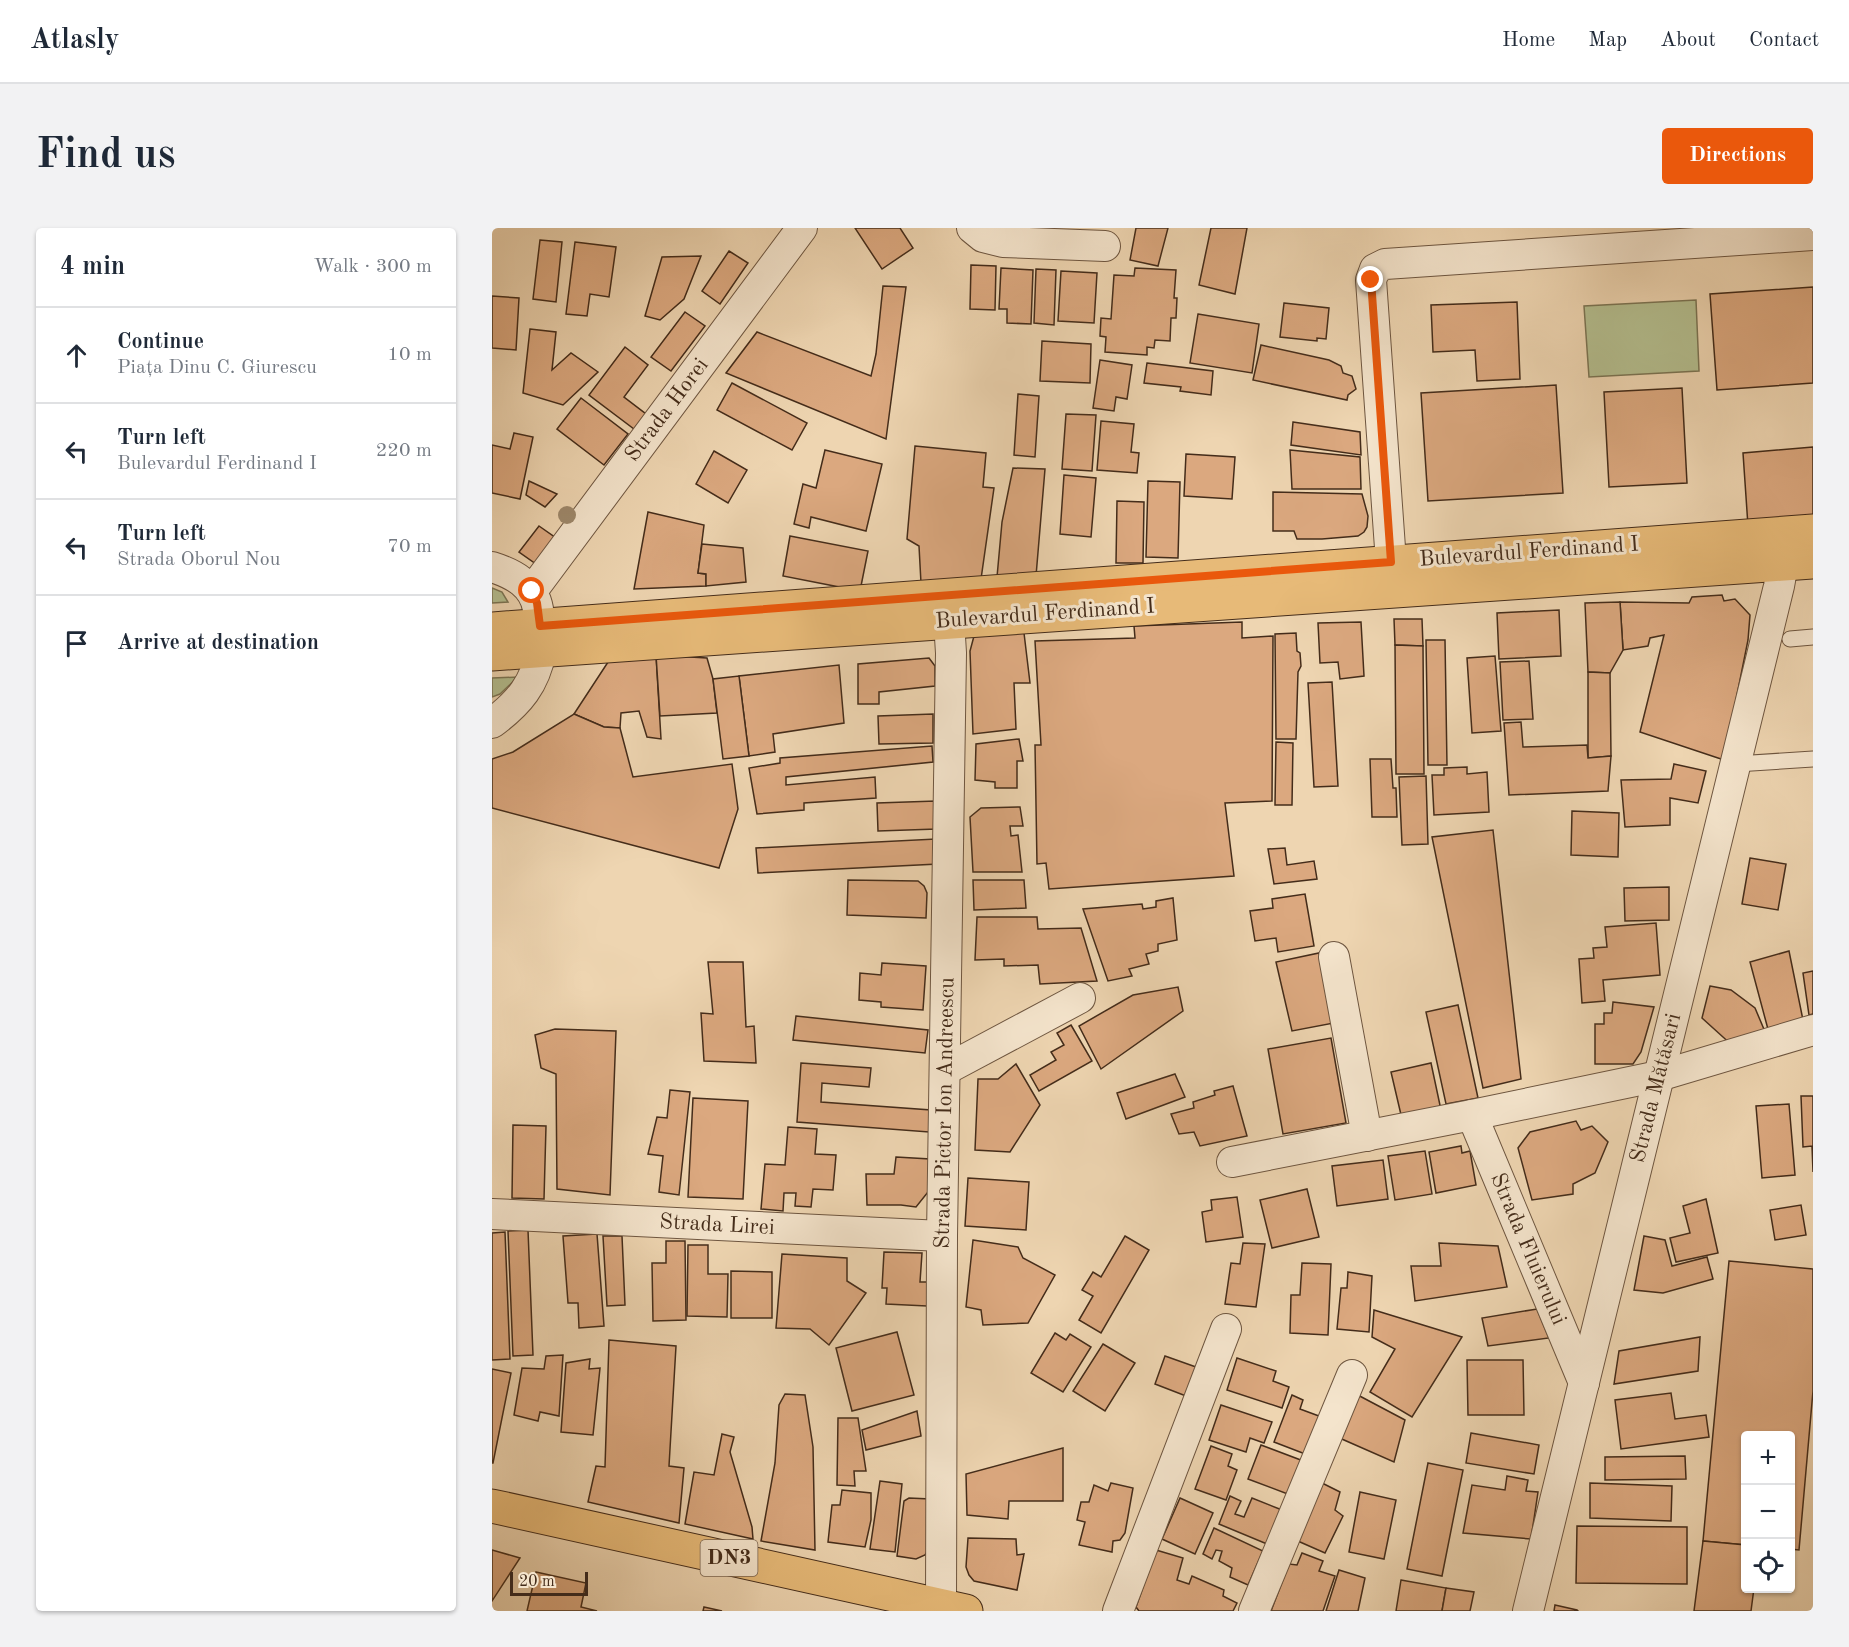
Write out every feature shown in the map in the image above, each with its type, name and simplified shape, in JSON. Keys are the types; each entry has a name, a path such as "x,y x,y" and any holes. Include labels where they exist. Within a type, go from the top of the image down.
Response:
{"main road":[{"name":"Bulevardul Ferdinand I","path":"492,629 555,637 949,621 1427,574 1813,531"},
{"name":"Bulevardul Ferdinand I","path":"492,654 555,637 1391,562 1427,574 1798,563"},
{"name":"DN3","path":"492,1506 953,1608"}],"street":[{"name":"Strada Horei","path":"532,591 802,228"},
{"path":"972,228 983,237 1003,242 1105,246"},
{"path":"1391,562 1371,280 1376,269 1385,264 1813,235"},
{"name":"Strada Mătăsari","path":"1528,1611 1779,586 1798,563"},
{"path":"492,567 520,580 532,591 555,637 526,692 510,710 492,723"},
{"name":"Strada Pictor Ion Andreescu","path":"949,621 951,653 942,1236 953,1608"},
{"path":"1334,957 1367,1136"},
{"path":"945,1070 1080,998"},
{"path":"1232,1162 1659,1076 1813,1030"},
{"name":"Strada Fluierului","path":"1472,1115 1584,1383"},
{"name":"Strada Lirei","path":"492,1214 942,1236"},
{"path":"1118,1611 1226,1329"},
{"path":"1254,1611 1352,1375"}],"lane":[{"path":"1790,639 1813,637"},
{"path":"1736,764 1813,759"}],"green space":[{"path":"1696,300 1699,371 1589,377 1584,306"},
{"path":"492,588 502,592 508,602 492,603"},
{"path":"518,677 500,694 492,697 492,678"}],"building":[{"path":"855,228 900,228 913,248 882,269"},
{"path":"1136,228 1168,228 1158,266 1130,260"},
{"path":"1211,228 1247,228 1235,294 1199,285"},
{"path":"540,240 562,242 556,302 533,299"},
{"path":"575,242 616,247 609,297 590,294 587,316 566,314"},
{"path":"729,251 748,263 720,304 702,291"},
{"path":"701,256 684,299 660,320 645,316 662,257"},
{"path":"971,265 996,266 995,310 970,309"},
{"path":"1001,268 1033,270 1031,324 1007,323 1007,309 999,309"},
{"path":"1135,268 1176,270 1174,298 1177,298 1176,318 1171,318 1170,341 1155,340 1154,348 1147,347 1147,355 1105,352 1106,337 1100,336 1101,318 1111,319 1114,275 1134,276"},
{"path":"1036,269 1056,270 1054,325 1034,323"},
{"path":"1061,271 1097,273 1094,323 1058,321"},
{"path":"883,286 906,287 886,439 726,373 757,332 871,376 876,354"},
{"path":"1813,287 1813,383 1717,390 1710,294"},
{"path":"492,296 519,298 516,350 492,348"},
{"path":"1517,302 1520,379 1477,381 1475,350 1433,352 1431,305"},
{"path":"1284,303 1329,308 1326,339 1317,338 1317,341 1280,337"},
{"path":"685,312 705,326 671,371 651,357"},
{"path":"1198,314 1259,324 1252,373 1190,363"},
{"path":"530,329 556,332 552,370 571,353 598,372 563,405 523,393"},
{"path":"1042,341 1091,344 1090,383 1040,381"},
{"path":"1261,345 1329,360 1341,366 1343,373 1352,376 1356,389 1348,395 1347,400 1253,380"},
{"path":"625,347 648,365 624,397 646,414 634,429 589,395"},
{"path":"1100,360 1132,365 1127,399 1116,397 1114,411 1093,408"},
{"path":"1147,363 1213,371 1211,395 1180,391 1181,387 1144,383"},
{"path":"732,383 807,423 792,450 717,410"},
{"path":"1556,385 1563,493 1428,501 1421,393"},
{"path":"1682,388 1687,483 1609,487 1604,392"},
{"path":"1018,394 1039,396 1035,457 1014,455"},
{"path":"581,398 628,434 604,465 557,429"},
{"path":"1066,414 1096,415 1092,471 1062,469"},
{"path":"1101,421 1134,424 1131,452 1139,453 1137,473 1097,470"},
{"path":"1293,422 1360,432 1361,455 1291,445"},
{"path":"514,433 533,437 520,499 492,493 492,445 510,449"},
{"path":"915,446 986,453 983,487 994,488 981,579 921,583 919,546 907,539"},
{"path":"1813,447 1813,520 1748,526 1743,453"},
{"path":"825,450 882,464 866,531 811,517 809,528 794,524 803,484 816,488"},
{"path":"1290,450 1360,457 1361,489 1292,489"},
{"path":"714,451 747,470 728,503 696,484"},
{"path":"1186,454 1235,457 1232,499 1184,496"},
{"path":"1013,468 1045,469 1036,576 997,577 1002,522"},
{"path":"1064,475 1096,478 1091,537 1060,534"},
{"path":"529,481 557,494 545,507 526,495"},
{"path":"1148,481 1180,482 1178,558 1146,557"},
{"path":"1273,492 1362,494 1368,516 1367,527 1358,536 1322,539 1297,539 1294,531 1273,531"},
{"path":"1117,501 1144,502 1143,563 1116,563"},
{"path":"648,512 704,525 698,573 706,574 706,586 634,589"},
{"path":"539,526 556,538 536,564 519,552"},
{"path":"790,536 868,551 860,591 783,576"},
{"path":"702,544 743,548 746,582 706,586 706,574 698,573"},
{"path":"1722,595 1724,601 1735,599 1750,615 1748,640 1724,760 1640,732 1664,635 1650,638 1648,646 1623,650 1620,602 1689,603 1692,597"},
{"path":"1620,602 1623,650 1610,673 1588,672 1585,603"},
{"path":"1559,610 1561,656 1499,659 1497,613"},
{"path":"1394,619 1422,619 1423,646 1395,645"},
{"path":"1242,622 1242,638 1273,636 1272,801 1225,803 1234,876 1049,889 1046,863 1037,864 1035,745 1041,745 1035,641 1135,638 1134,626"},
{"path":"1361,622 1364,676 1340,679 1338,662 1320,663 1318,623"},
{"path":"1024,633 1030,683 1014,683 1016,729 973,734 970,651 974,636"},
{"path":"1296,633 1301,666 1298,672 1296,739 1276,739 1275,634"},
{"path":"1426,640 1445,640 1447,765 1428,765"},
{"path":"1395,645 1423,646 1424,774 1396,774"},
{"path":"656,655 661,739 647,737 639,711 621,713 620,728 604,727 574,714 610,659"},
{"path":"656,655 707,658 713,679 717,713 660,716"},
{"path":"1495,656 1501,731 1472,733 1467,658"},
{"path":"929,658 935,666 935,686 879,692 879,704 858,704 858,664"},
{"path":"1529,661 1533,719 1503,720 1500,662"},
{"path":"839,665 844,723 773,734 775,752 749,756 739,676"},
{"path":"1588,672 1610,673 1611,756 1588,758"},
{"path":"739,676 749,756 723,759 713,679"},
{"path":"1332,682 1338,786 1314,787 1308,683"},
{"path":"574,714 604,727 620,728 633,777 732,764 738,809 719,868 492,808 492,759 513,752"},
{"path":"933,714 933,743 879,744 878,716"},
{"path":"1521,722 1523,747 1587,745 1588,758 1611,756 1608,791 1509,795 1504,723"},
{"path":"1019,739 1023,761 1017,761 1017,788 995,788 995,782 975,780 976,744"},
{"path":"1276,742 1293,743 1292,805 1275,805"},
{"path":"932,746 933,762 786,777 786,785 875,777 876,798 804,803 804,810 757,814 749,768 780,763 780,758"},
{"path":"1370,759 1391,759 1393,788 1396,788 1397,817 1372,817"},
{"path":"1674,764 1706,771 1698,803 1670,798 1670,825 1625,827 1621,780 1671,779"},
{"path":"1467,767 1467,774 1487,772 1489,812 1434,815 1432,775 1444,775 1444,768"},
{"path":"1426,776 1428,844 1402,845 1399,777"},
{"path":"936,801 937,829 878,831 877,803"},
{"path":"1020,807 1023,826 1010,826 1011,836 1018,835 1022,872 973,872 970,817 981,808"},
{"path":"1572,811 1619,813 1618,857 1571,855"},
{"path":"1493,830 1521,1079 1483,1088 1432,837"},
{"path":"936,839 938,864 758,873 756,848"},
{"path":"1285,848 1287,865 1314,861 1317,879 1274,884 1268,849"},
{"path":"1750,858 1786,864 1778,910 1742,904"},
{"path":"848,880 918,881 927,893 926,918 847,915"},
{"path":"973,880 1024,880 1026,908 974,910"},
{"path":"1669,887 1669,920 1625,921 1624,888"},
{"path":"1305,894 1314,946 1278,952 1276,938 1255,941 1250,911 1273,908 1272,899"},
{"path":"1173,898 1177,940 1158,944 1158,951 1146,954 1149,964 1129,969 1132,976 1108,981 1083,909 1142,904 1143,909 1156,907 1156,901"},
{"path":"977,917 1037,917 1038,929 1081,928 1097,981 1040,984 1038,965 1004,966 1004,959 975,960"},
{"path":"1656,923 1660,975 1603,980 1605,1001 1582,1003 1579,959 1594,958 1593,948 1607,947 1605,927"},
{"path":"1789,951 1804,1025 1769,1033 1750,962"},
{"path":"1319,953 1334,1023 1292,1031 1276,962"},
{"path":"708,962 743,962 746,1027 754,1026 756,1063 704,1061 701,1013 713,1014"},
{"path":"882,963 926,966 923,1010 881,1007 881,1002 859,1000 860,973 881,975"},
{"path":"1813,971 1813,1014 1809,1015 1803,973"},
{"path":"1710,986 1731,990 1755,1008 1766,1034 1734,1047 1702,1018"},
{"path":"1178,987 1183,1011 1101,1069 1079,1026 1133,995"},
{"path":"1613,1002 1654,1007 1641,1052 1633,1064 1595,1064 1595,1024 1604,1024 1604,1013 1612,1013"},
{"path":"1458,1005 1478,1098 1446,1104 1426,1012"},
{"path":"796,1016 928,1030 925,1053 793,1040"},
{"path":"1071,1025 1092,1061 1039,1091 1030,1075 1056,1060 1051,1052 1064,1045 1057,1033"},
{"path":"555,1029 616,1031 610,1195 557,1189 556,1074 541,1068 535,1035"},
{"path":"1331,1038 1346,1123 1283,1134 1268,1049"},
{"path":"801,1063 871,1068 869,1087 822,1083 821,1102 931,1110 929,1132 797,1122"},
{"path":"1431,1063 1441,1110 1402,1119 1391,1072"},
{"path":"1016,1064 1040,1105 1010,1152 975,1150 978,1079 998,1079"},
{"path":"1175,1074 1185,1097 1126,1119 1117,1093"},
{"path":"1233,1086 1247,1136 1200,1146 1194,1132 1179,1134 1171,1114 1194,1108 1193,1102 1215,1095 1214,1091"},
{"path":"670,1090 690,1092 679,1195 659,1192 663,1156 648,1154 657,1117 667,1118"},
{"path":"1801,1096 1813,1096 1813,1172 1812,1146 1803,1147"},
{"path":"693,1098 748,1101 743,1199 688,1197"},
{"path":"1789,1104 1795,1175 1762,1178 1756,1106"},
{"path":"1576,1121 1581,1130 1592,1126 1608,1142 1595,1173 1573,1184 1573,1194 1532,1200 1518,1148 1530,1132"},
{"path":"513,1125 546,1126 544,1199 512,1198"},
{"path":"788,1127 817,1129 815,1154 836,1155 833,1190 813,1189 811,1207 795,1206 796,1193 784,1193 783,1211 761,1209 765,1164 785,1165"},
{"path":"1461,1146 1462,1153 1470,1151 1476,1185 1436,1193 1429,1152"},
{"path":"1425,1151 1432,1194 1395,1200 1388,1156"},
{"path":"896,1157 930,1159 928,1192 916,1207 867,1205 866,1174 894,1174"},
{"path":"1383,1160 1388,1199 1337,1206 1332,1166"},
{"path":"968,1178 1029,1182 1026,1230 965,1226"},
{"path":"1307,1189 1319,1237 1272,1248 1260,1200"},
{"path":"1237,1197 1243,1237 1206,1242 1202,1212 1212,1210 1211,1200"},
{"path":"1706,1199 1718,1253 1676,1262 1670,1238 1690,1233 1683,1206"},
{"path":"1801,1205 1806,1235 1775,1240 1770,1210"},
{"path":"528,1230 533,1355 513,1356 508,1231"},
{"path":"505,1232 510,1359 492,1360 492,1233"},
{"path":"597,1234 604,1326 579,1328 578,1303 568,1303 563,1236"},
{"path":"603,1236 622,1236 625,1305 607,1306"},
{"path":"1125,1236 1149,1250 1101,1333 1079,1320 1093,1296 1082,1290 1093,1272 1101,1277"},
{"path":"1644,1236 1665,1240 1672,1266 1707,1257 1713,1279 1663,1293 1634,1290"},
{"path":"973,1240 1018,1247 1023,1258 1055,1275 1028,1323 983,1325 981,1310 966,1307"},
{"path":"666,1241 685,1241 686,1320 653,1321 652,1263 666,1263"},
{"path":"1243,1243 1265,1244 1256,1307 1225,1304 1231,1263 1240,1264"},
{"path":"1439,1243 1498,1246 1507,1287 1415,1301 1411,1266 1441,1266"},
{"path":"688,1245 708,1245 708,1274 728,1274 727,1317 687,1316"},
{"path":"884,1252 922,1253 920,1282 928,1282 927,1306 886,1304 887,1288 882,1288"},
{"path":"782,1254 847,1258 847,1281 866,1293 829,1345 810,1329 776,1328"},
{"path":"1729,1261 1813,1269 1813,1391 1799,1550 1795,1550 1795,1431 1741,1431 1741,1545 1703,1541"},
{"path":"1302,1263 1331,1264 1328,1335 1290,1333 1291,1295 1300,1295"},
{"path":"731,1271 772,1272 772,1318 731,1318"},
{"path":"1348,1272 1372,1276 1369,1332 1337,1329 1341,1288 1347,1288"},
{"path":"1537,1309 1549,1338 1488,1346 1482,1318"},
{"path":"1374,1310 1462,1337 1412,1417 1370,1392 1395,1349 1372,1337"},
{"path":"897,1332 914,1395 852,1411 836,1348"},
{"path":"1055,1333 1066,1340 1070,1334 1091,1347 1063,1392 1031,1373"},
{"path":"1700,1337 1698,1371 1614,1384 1619,1351"},
{"path":"609,1340 676,1346 669,1466 684,1468 679,1523 588,1502 596,1466 605,1467"},
{"path":"1103,1344 1135,1363 1105,1411 1073,1391"},
{"path":"563,1355 559,1416 540,1412 538,1421 514,1415 522,1368 544,1369 546,1356"},
{"path":"1165,1356 1196,1367 1186,1396 1155,1384"},
{"path":"1237,1358 1276,1371 1273,1381 1289,1387 1282,1408 1227,1390"},
{"path":"590,1359 589,1369 600,1368 593,1435 561,1432 566,1363"},
{"path":"1467,1360 1523,1360 1524,1415 1468,1415"},
{"path":"492,1369 511,1373 493,1463 492,1463"},
{"path":"1354,1393 1405,1420 1394,1462 1335,1436"},
{"path":"1671,1393 1675,1419 1706,1415 1709,1437 1621,1449 1615,1400"},
{"path":"785,1394 805,1395 813,1447 815,1550 761,1541 775,1463 779,1405"},
{"path":"1292,1395 1303,1400 1300,1409 1327,1419 1313,1457 1274,1442"},
{"path":"1221,1405 1272,1422 1264,1443 1250,1438 1246,1452 1209,1440"},
{"path":"917,1411 921,1436 866,1450 862,1430"},
{"path":"838,1418 858,1418 866,1471 854,1471 855,1486 837,1485"},
{"path":"1471,1433 1539,1445 1534,1474 1466,1463"},
{"path":"722,1434 734,1437 730,1452 752,1527 753,1539 685,1524 694,1472 714,1475"},
{"path":"1261,1445 1306,1462 1293,1496 1248,1479"},
{"path":"1211,1446 1232,1454 1228,1466 1237,1470 1226,1500 1195,1489"},
{"path":"1063,1448 1063,1501 1009,1501 1008,1519 967,1515 966,1474"},
{"path":"1685,1456 1686,1479 1605,1480 1605,1457"},
{"path":"1428,1463 1463,1470 1442,1576 1407,1569"},
{"path":"1507,1476 1528,1480 1526,1491 1538,1492 1531,1539 1463,1533 1472,1485 1505,1490"},
{"path":"880,1481 902,1484 895,1552 870,1549"},
{"path":"1318,1481 1340,1492 1335,1510 1343,1516 1325,1553 1291,1538"},
{"path":"1111,1483 1133,1488 1125,1533 1120,1540 1113,1541 1112,1552 1079,1545 1085,1522 1077,1520 1081,1502 1089,1502 1094,1485 1108,1491"},
{"path":"1590,1483 1672,1486 1671,1521 1590,1518"},
{"path":"842,1490 871,1493 871,1520 865,1547 828,1542 832,1505 840,1505"},
{"path":"1360,1492 1396,1500 1384,1559 1349,1552"},
{"path":"1230,1496 1241,1501 1235,1514 1244,1517 1252,1498 1282,1510 1267,1544 1219,1524"},
{"path":"909,1498 930,1499 931,1546 925,1555 916,1559 897,1556 904,1501"},
{"path":"1180,1498 1213,1513 1195,1554 1162,1539"},
{"path":"1577,1526 1687,1527 1687,1584 1576,1583"},
{"path":"1214,1528 1263,1551 1248,1585 1230,1577 1232,1568 1219,1561 1222,1551 1216,1550 1212,1559 1203,1554"},
{"path":"968,1538 1016,1539 1017,1555 1024,1554 1017,1590 974,1581 966,1567"},
{"path":"1703,1541 1741,1545 1741,1593 1753,1593 1751,1611 1694,1611"},
{"path":"492,1550 520,1558 492,1601"},
{"path":"1156,1550 1183,1558 1177,1580 1189,1584 1192,1576 1224,1590 1223,1596 1237,1603 1233,1611 1139,1611 1136,1607"},
{"path":"1302,1553 1323,1561 1319,1571 1335,1576 1323,1611 1271,1611 1289,1564 1297,1565"},
{"path":"1339,1570 1365,1578 1358,1611 1326,1611"},
{"path":"536,1572 586,1583 581,1607 597,1611 527,1611"},
{"path":"1401,1580 1446,1588 1442,1611 1396,1611"},
{"path":"1446,1588 1474,1592 1470,1611 1442,1611"},
{"path":"1555,1605 1577,1610 1578,1611 1554,1611"},
{"path":"704,1607 722,1611 703,1611"}],"route":[{"path":"532,591 537,603 540,626 1391,562 1371,280"}]}
